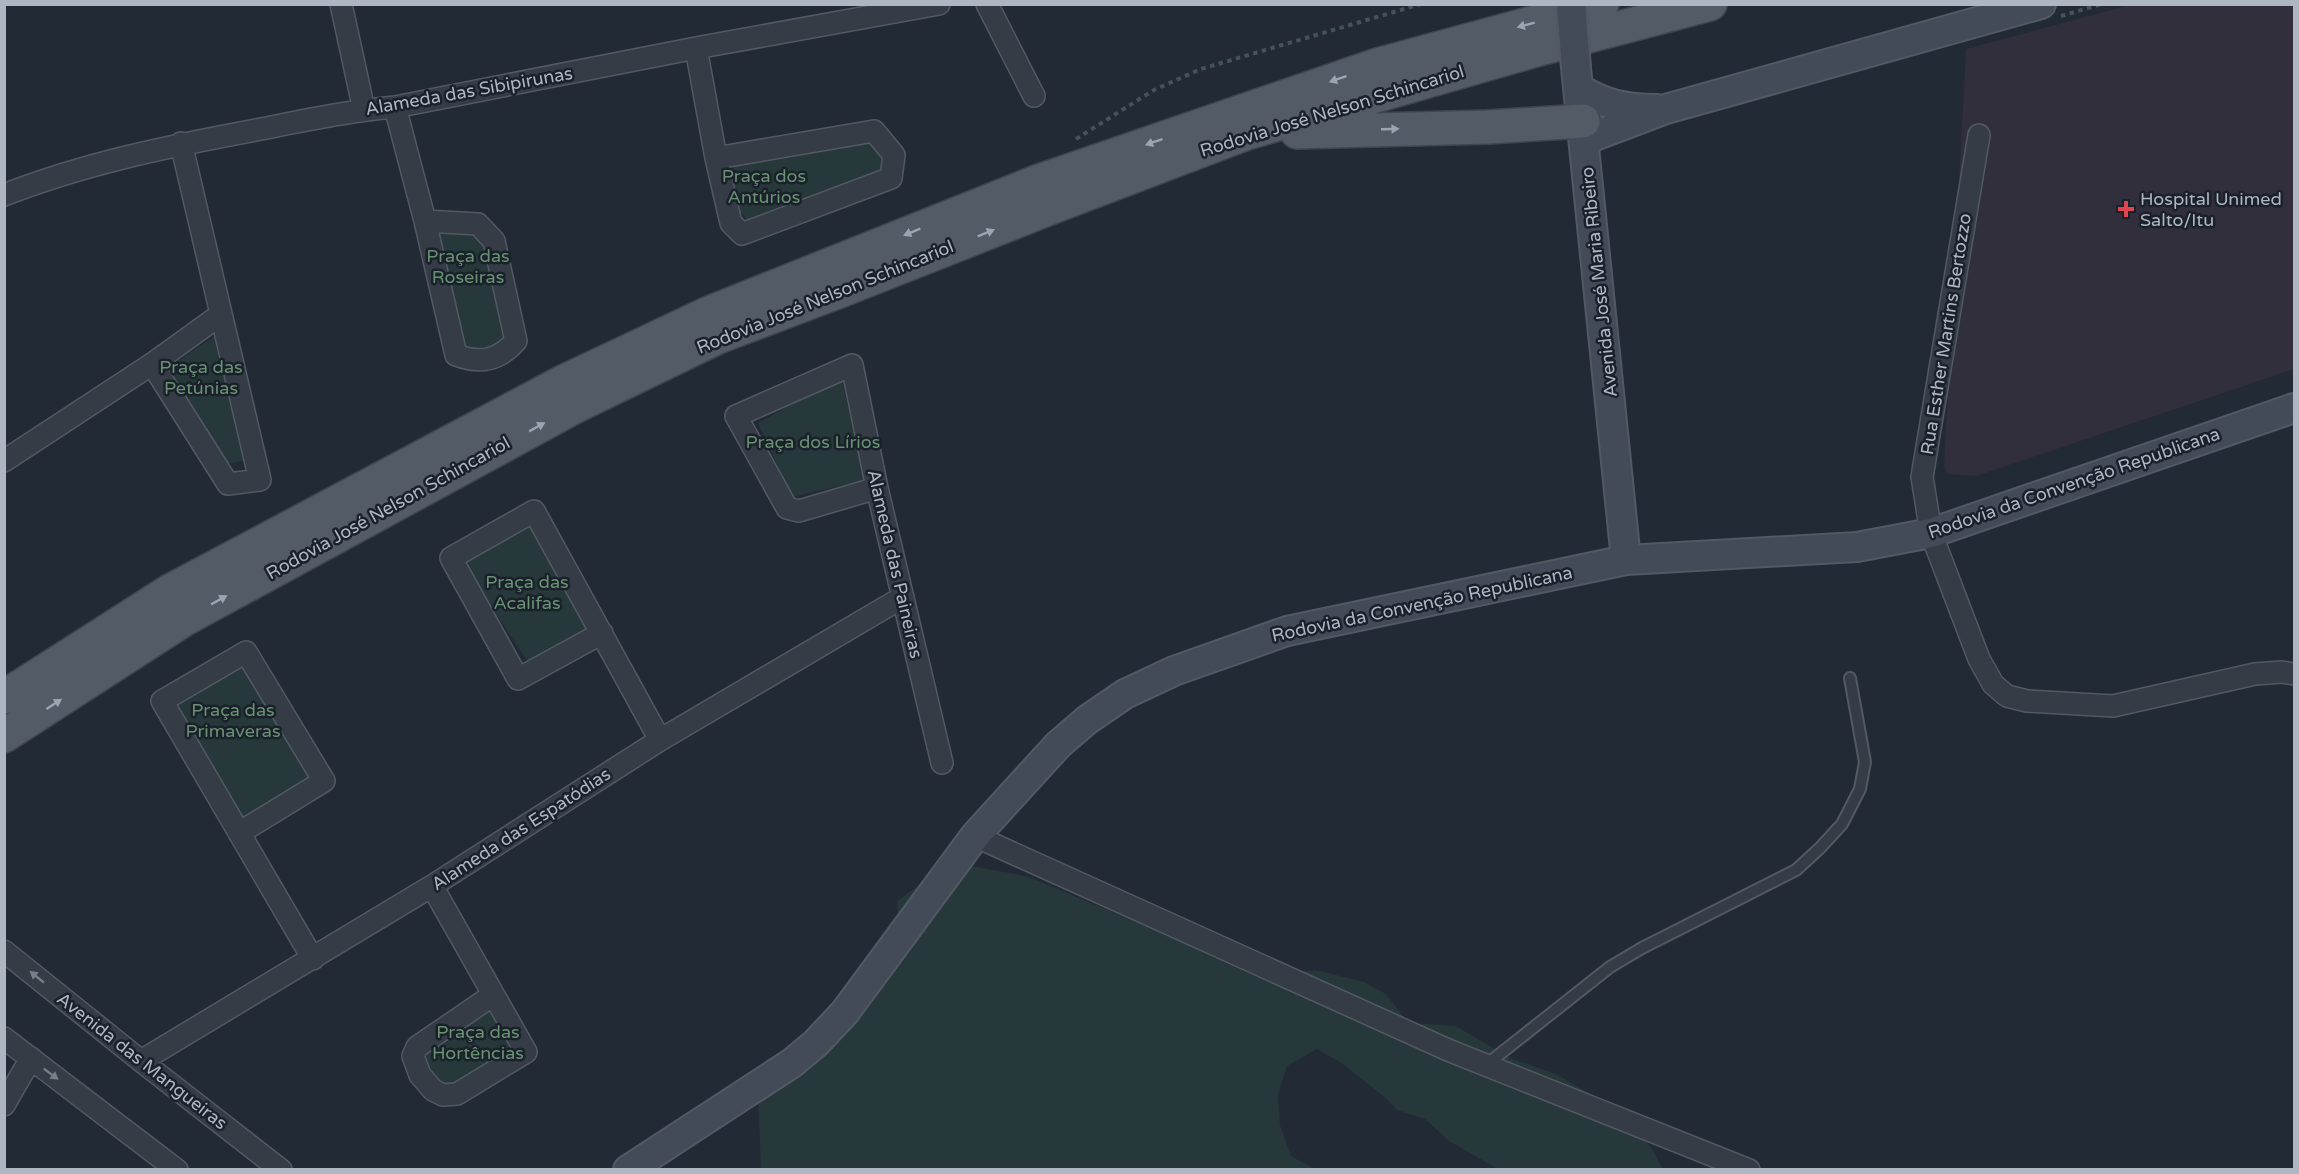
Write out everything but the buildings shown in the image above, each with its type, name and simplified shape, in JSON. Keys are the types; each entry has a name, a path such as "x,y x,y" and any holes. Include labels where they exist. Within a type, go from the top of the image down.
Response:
{"main road":[{"name":"Avenida José Maria Ribeiro","path":"1571,4 1626,560"},
{"name":"Rodovia José Nelson Schincariol","path":"4,697 170,591 563,382 709,313 1038,181 1377,65 1602,4"},
{"name":"Rodovia José Nelson Schincariol","path":"5,736 185,619 576,406 708,342 1050,207 1247,133 1536,50 1710,4"},
{"path":"1247,133 1476,127 1583,130 2041,4"},
{"path":"1577,78 1596,100 1638,109 1666,109"},
{"name":"Rodovia da Convenção Republicana","path":"628,1170 792,1063 816,1042 857,997 975,836 1058,745 1125,694 1174,671 1287,631 1626,560 1857,547 1930,533 2295,408"}],"street":[{"path":"341,4 364,110"},
{"name":"Alameda das Sibipirunas","path":"4,195 87,166 181,143 364,110 395,107 696,48 833,14 939,4"},
{"path":"987,4 1034,96"},
{"path":"696,48 716,158 731,223 742,234 891,178 894,155 874,131 716,158"},
{"path":"395,107 425,220 456,355 470,360 484,361 510,348 516,341 494,241 478,224 425,220"},
{"name":"Rua Esther Martins Bertozzo","path":"1979,135 1922,477 1930,533 1979,659 1993,684 2007,696 2027,701 2113,706 2255,674 2282,672 2295,674"},
{"path":"152,364 228,484 260,480 181,143"},
{"path":"5,460 152,364 220,315"},
{"name":"Alameda das Paineiras","path":"877,488 799,511 787,508 736,416 852,365 877,488 942,764"},
{"path":"602,633 519,679 451,558 534,511 602,633 660,740"},
{"name":"Alameda das Espatódias","path":"141,1061 432,886 660,740 903,597"},
{"path":"239,833 324,781 246,652 162,701 239,833 313,959"},
{"path":"975,836 1448,1050 1749,1170"},
{"path":"432,886 526,1052 457,1094 443,1095 433,1090 420,1075 413,1056 417,1047 493,995"},
{"name":"Avenida das Mangueiras","path":"4,951 281,1170"},
{"path":"4,1038 177,1170"},
{"path":"4,1105 31,1058"}],"lane":[{"path":"1486,1065 1610,967 1642,948 1796,870 1820,848 1842,824 1860,789 1864,771 1862,741 1850,678"}],"shaded area":[{"name":"Hospital Unimed Salto/Itu","path":"2130,5 2294,5 2294,369 1976,476 1948,474 1944,466 1966,49"}],"green space":[{"name":"Praça dos Antúrios","path":"871,135 886,156 885,172 751,224 736,207 728,161"},
{"name":"Praça das Roseiras","path":"433,227 475,227 490,243 510,336 484,354 460,352"},
{"name":"Praça das Petúnias","path":"215,336 248,460 221,465 169,367"},
{"name":"Praça dos Lírios","path":"841,377 865,480 792,497 758,423"},
{"name":"Praça das Acalifas","path":"530,526 593,629 528,662 463,564"},
{"name":"Praça das Primaveras","path":"246,660 315,779 243,818 173,702"},
{"path":"971,866 1026,876 1238,964 1266,970 1320,971 1364,982 1386,994 1406,1020 1412,1023 1456,1026 1508,1057 1556,1074 1609,1105 1633,1126 1652,1149 1663,1169 1498,1169 1449,1141 1425,1119 1397,1110 1343,1064 1317,1049 1287,1066 1278,1095 1280,1125 1291,1156 1315,1169 761,1169 758,1096 889,959 898,915 897,902 931,878"},
{"name":"Praça das Hortências","path":"492,1001 520,1049 445,1090 424,1069 420,1050"}],"place":[{"name":"Hospital Unimed Salto/Itu","path":"2126,209"}]}
